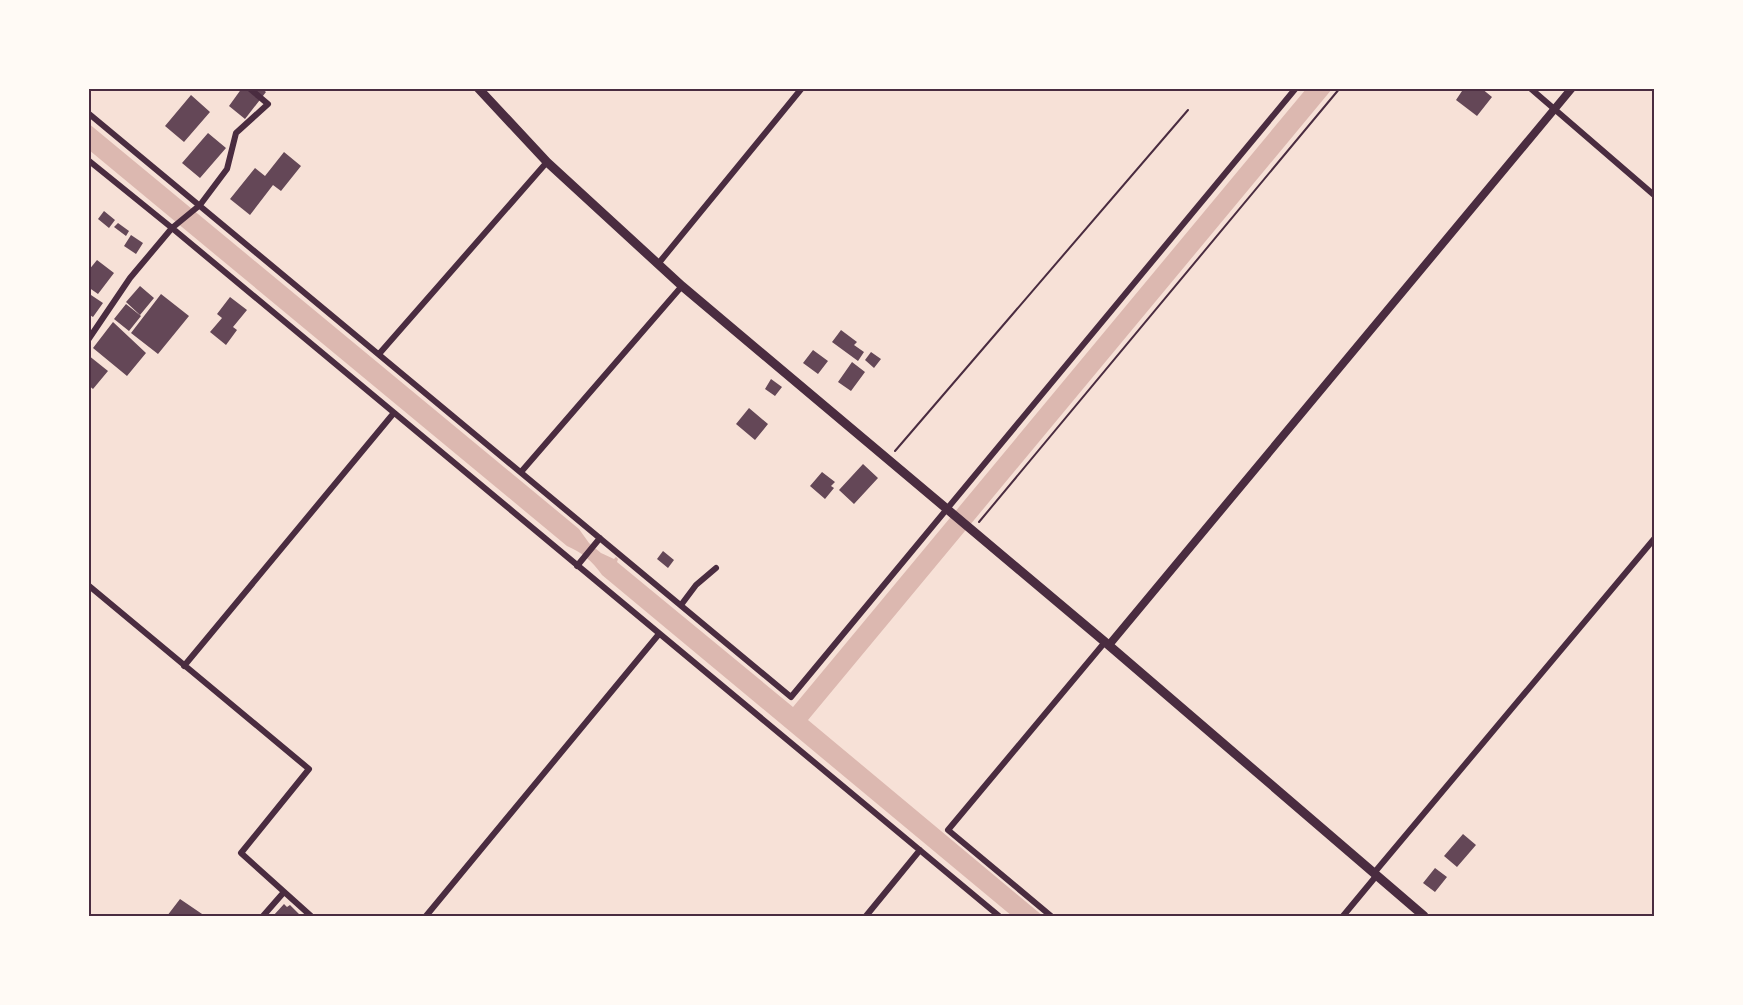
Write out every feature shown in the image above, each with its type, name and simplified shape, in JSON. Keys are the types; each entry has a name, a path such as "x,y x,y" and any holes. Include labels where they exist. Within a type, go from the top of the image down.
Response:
{"main road":[{"path":"478,88 548,162 682,286 950,511 975,525 1107,643 1424,916"}],"street":[{"path":"88,340 130,278 172,228 200,205 227,169 236,133 268,104 249,88"},
{"path":"658,264 802,88"},
{"path":"88,112 791,697 950,511 1296,88"},
{"path":"1530,88 1654,195"},
{"path":"1052,916 948,830 1572,88"},
{"path":"88,160 999,916"},
{"path":"379,354 548,162"},
{"path":"521,472 682,286"},
{"path":"184,666 393,414"},
{"path":"577,566 600,538"},
{"path":"1343,916 1654,539"},
{"path":"681,605 696,585 716,568"},
{"path":"88,585 309,769 240,853 311,916"},
{"path":"426,916 659,634"},
{"path":"866,916 920,850"},
{"path":"263,916 284,892"}],"path":[{"path":"975,525 1340,88"},
{"path":"895,451 1188,110"}],"shaded area":[{"path":"1306,89 1332,89 808,720 1043,916 1012,916 602,575 587,558 567,546 89,150 88,123 579,529 589,543 601,553 614,559 616,557 617,562 793,707"}],"building":[{"path":"242,88 261,88 266,92 245,119 229,106"},
{"path":"1464,88 1481,88 1492,97 1477,116 1456,100"},
{"path":"191,95 210,112 184,142 165,126"},
{"path":"208,133 226,148 200,178 182,163"},
{"path":"284,152 301,166 281,191 273,185 250,215 230,199 255,168 265,176"},
{"path":"104,211 115,220 109,228 98,219"},
{"path":"118,223 129,231 126,236 114,227"},
{"path":"131,235 143,243 136,254 124,246"},
{"path":"97,260 114,273 98,294 88,287 88,271"},
{"path":"140,286 154,298 140,315 126,302"},
{"path":"88,293 103,303 93,317 88,314"},
{"path":"161,294 189,316 158,354 131,333"},
{"path":"230,297 247,310 233,327 237,330 226,345 210,332 222,318 217,314"},
{"path":"126,304 141,316 129,331 114,319"},
{"path":"113,322 146,353 127,376 93,348"},
{"path":"841,330 857,342 854,345 864,352 858,361 832,342"},
{"path":"813,350 828,361 818,374 803,363"},
{"path":"871,352 881,359 874,368 865,360"},
{"path":"88,355 108,371 93,389 88,385"},
{"path":"852,362 865,372 851,391 838,382"},
{"path":"771,379 782,387 775,396 765,389"},
{"path":"749,408 768,424 755,440 736,424"},
{"path":"863,464 878,478 854,504 839,490"},
{"path":"822,472 835,482 831,486 834,488 825,499 810,486"},
{"path":"663,551 674,560 668,568 657,559"},
{"path":"1463,834 1476,845 1457,867 1444,856"},
{"path":"1435,868 1447,877 1435,892 1423,883"},
{"path":"180,899 205,916 167,916"},
{"path":"284,904 287,907 290,905 301,916 273,916"}]}
